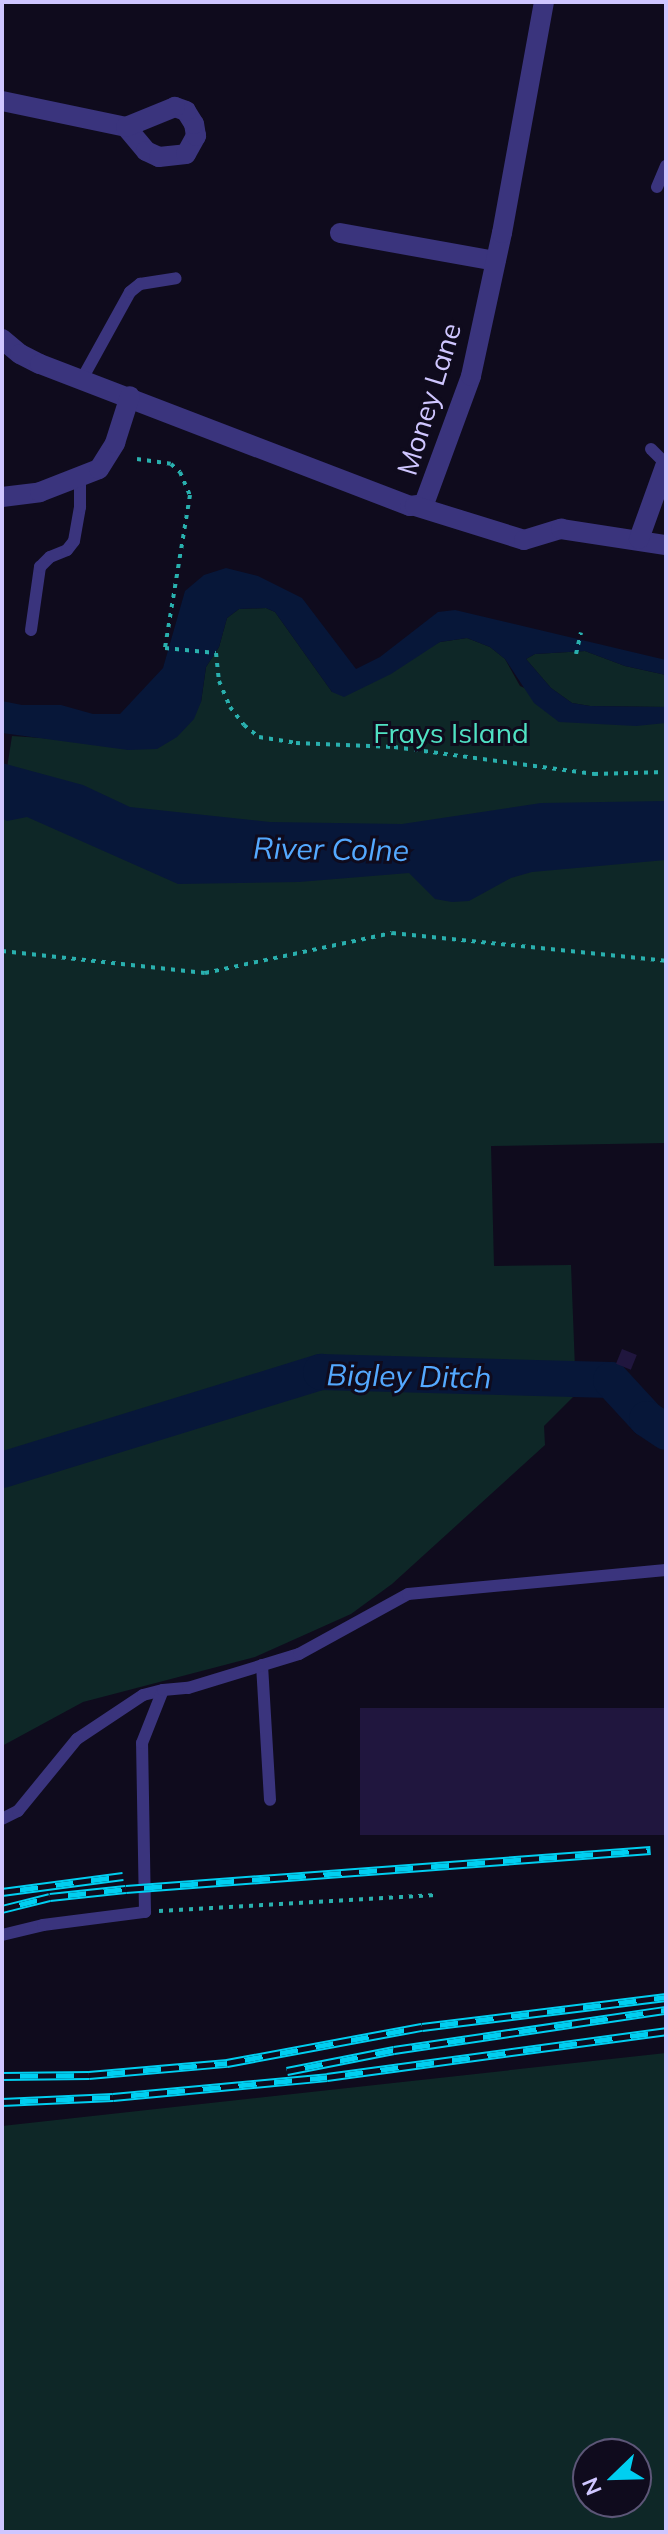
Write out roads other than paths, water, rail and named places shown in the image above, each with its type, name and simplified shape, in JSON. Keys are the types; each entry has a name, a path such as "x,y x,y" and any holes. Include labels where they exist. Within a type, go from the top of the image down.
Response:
{"street":[{"name":"Money Lane","path":"2,339 20,354 82,379 415,506 427,502 471,376 496,261 544,2"},
{"path":"2,101 126,127"},
{"path":"340,233 496,261"},
{"path":"2,497 40,492 99,469 112,459 130,396"},
{"path":"639,539 661,459"},
{"path":"415,506 524,540 561,529 666,545"}],"lane":[{"path":"657,187 666,166"},
{"path":"82,379 133,289 142,283 176,278"},
{"path":"31,630 40,567 50,557 67,550 74,541 80,507 80,477"},
{"path":"2,1819 18,1811 77,1739 143,1695 188,1688 262,1665 336,1636 408,1594 666,1570"},
{"path":"262,1665 270,1800"},
{"path":"2,1935 43,1925 145,1912 142,1743 163,1690"}],"water":[{"path":"226,568 258,576 302,598 356,669 380,657 438,612 455,610 666,660 666,675 625,666 585,651 535,654 526,659 551,688 572,703 666,707 666,723 636,726 559,722 534,703 505,659 490,647 467,638 440,642 391,674 344,697 332,692 275,612 266,608 239,609 227,618 219,647 206,667 201,702 194,719 177,737 157,749 128,750 2,733 2,701 22,705 61,705 93,714 120,714 163,668 185,591 204,575"},
{"name":"River Colne","path":"2,763 83,785 130,807 270,822 402,824 541,803 666,801 666,860 532,872 511,878 469,901 452,902 435,899 409,873 299,882 178,884 27,817 7,821 2,818"}],"waterway":[{"name":"Bigley Ditch","path":"2,1470 321,1372 611,1380 647,1419 666,1432"}],"railway":[{"path":"2,1909 50,1897 126,1889 651,1850"},
{"path":"2,1892 123,1876"},
{"path":"2,2076 89,2075 227,2063 422,2027 666,1997"},
{"path":"287,2071 394,2050 666,2010"},
{"path":"2,2102 113,2097 327,2077 666,2031"}],"park label":[{"name":"Frays Island","path":"451,733"}]}
